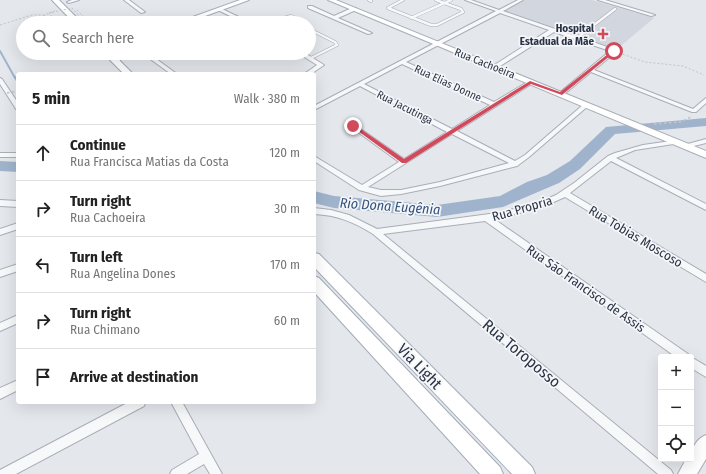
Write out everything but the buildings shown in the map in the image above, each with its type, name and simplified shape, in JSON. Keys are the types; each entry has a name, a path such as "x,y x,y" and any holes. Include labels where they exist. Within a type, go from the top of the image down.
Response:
{"main road":[{"name":"Rua Cachoeira","path":"331,0 706,155"},
{"path":"200,16 239,1"},
{"path":"52,2 55,11 60,16"},
{"path":"52,2 69,16"},
{"path":"103,60 114,72"},
{"path":"116,62 127,72"},
{"name":"Via Light","path":"316,260 525,474"},
{"name":"Via Light","path":"316,284 493,474"},
{"path":"687,474 706,443"}],"street":[{"path":"69,2 77,0"},
{"path":"126,0 143,12"},
{"path":"467,0 614,51 592,71 561,94"},
{"path":"316,107 521,0"},
{"path":"600,0 653,15"},
{"path":"310,7 370,33"},
{"path":"220,9 234,16"},
{"path":"334,18 354,9"},
{"path":"495,67 553,30"},
{"path":"155,60 171,72"},
{"path":"310,72 321,65 314,60"},
{"name":"Rua Elias Donne","path":"402,62 495,105"},
{"path":"592,71 694,111 706,100"},
{"path":"0,80 4,91 16,106"},
{"path":"362,188 531,82"},
{"name":"Rua Jacutinga","path":"360,84 515,164"},
{"path":"316,159 362,188 381,193 401,192 515,164 527,156 586,105"},
{"path":"353,126 404,162"},
{"name":"Rua Propria","path":"376,232 406,227 487,218 538,206 566,194 611,158 637,148 706,141"},
{"path":"0,155 16,155"},
{"path":"611,158 706,207"},
{"name":"Rua Tobias Moscoso","path":"566,194 706,278"},
{"path":"0,203 16,204"},
{"name":"Rua Toroposso","path":"316,211 341,214 360,222 376,232 667,474"},
{"name":"Rua São Francisco de Assis","path":"487,218 680,354"},
{"path":"0,232 16,227"},
{"path":"0,274 16,268"},
{"path":"0,327 16,321"},
{"path":"694,364 706,372"},
{"path":"0,394 16,386"},
{"path":"4,474 136,404"},
{"path":"177,404 216,474"},
{"path":"176,474 206,456"}],"lane":[{"path":"403,0 388,8 411,18 434,25 463,12 461,9 436,0"},
{"path":"411,18 450,0"},
{"path":"577,38 615,9"},
{"path":"316,32 335,42 337,45 316,56"}],"path":[{"path":"51,16 49,13 72,8 79,16"},
{"path":"76,9 83,16"},
{"path":"29,16 45,15 55,11"},
{"path":"0,26 16,20"},
{"path":"614,51 645,62 683,66 704,74"},
{"path":"4,91 16,90"},
{"path":"638,126 680,122 690,117 694,111"}],"shaded area":[{"name":"Hospital Estadual da Mãe","path":"525,0 592,0 654,18 617,49 502,11"}],"waterway":[{"path":"0,51 15,78"},
{"name":"Rio Dona Eugênia","path":"316,198 334,202 437,211 503,201 533,186 553,179 575,165 611,130 706,122"},
{"name":"Rio Dona Eugênia","path":"0,166 16,167"}],"place":[{"name":"Hospital Estadual da Mãe","path":"603,34"}],"route":[{"path":"353,126 404,162 531,82 561,94 592,71 614,51"}]}
